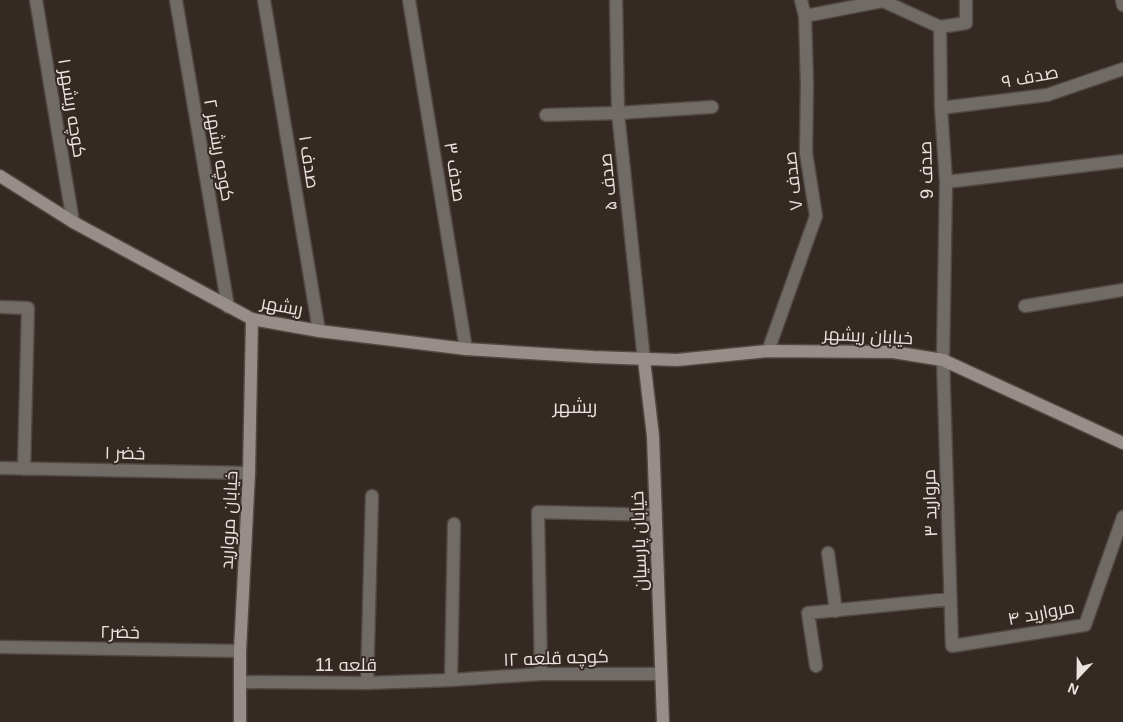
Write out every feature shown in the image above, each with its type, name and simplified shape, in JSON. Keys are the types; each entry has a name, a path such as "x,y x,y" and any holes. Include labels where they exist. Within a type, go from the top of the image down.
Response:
{"street":[{"name":"کوچه ریشهر ۱","path":"36,0 73,222"},
{"name":"کوچه ریشهر ۲","path":"176,0 228,306"},
{"name":"صدف ۱","path":"264,0 319,330"},
{"name":"صدف ۳","path":"409,0 466,349"},
{"name":"صدف ۵","path":"616,0 618,113 644,360"},
{"name":"صدف ۷","path":"768,351 816,216 806,153 807,84 805,16 801,0"},
{"path":"805,16 883,1 940,27 966,23 966,0"},
{"path":"1122,0 1123,5"},
{"name":"صدف 9","path":"940,27 941,108 946,182 943,360"},
{"name":"صدف ۹","path":"941,108 1048,95 1123,69"},
{"path":"546,115 712,107"},
{"path":"946,182 1123,161"},
{"name":"ریشهر","path":"0,176 73,222 252,319 319,330 466,349 593,357"},
{"path":"1025,306 1123,290"},
{"path":"0,307 28,308 24,469"},
{"name":"خیابان مروارید","path":"240,722 240,651 248,473 252,319"},
{"name":"خیابان ریشهر","path":"593,357 677,360 768,351 894,352 943,360 1123,442"},
{"name":"خیابان پارسیان","path":"644,360 653,436 663,722"},
{"name":"مروارید ۳","path":"943,360 952,646"},
{"name":"خضر ۱","path":"0,468 248,473"},
{"path":"366,683 372,496"},
{"path":"541,674 538,512 656,515"},
{"name":"مروارید ۴","path":"952,646 1085,625 1123,517"},
{"path":"451,680 454,524"},
{"path":"828,554 836,611"},
{"path":"816,666 808,613 950,599"},
{"name":"خضر۲","path":"0,647 240,651"},
{"name":"کوچه قلعه ۱۲","path":"451,680 541,674 661,674"},
{"name":"قلعه 11","path":"240,682 366,683 451,680"}],"district":[{"name":"ریشهر","path":"575,406"}]}
